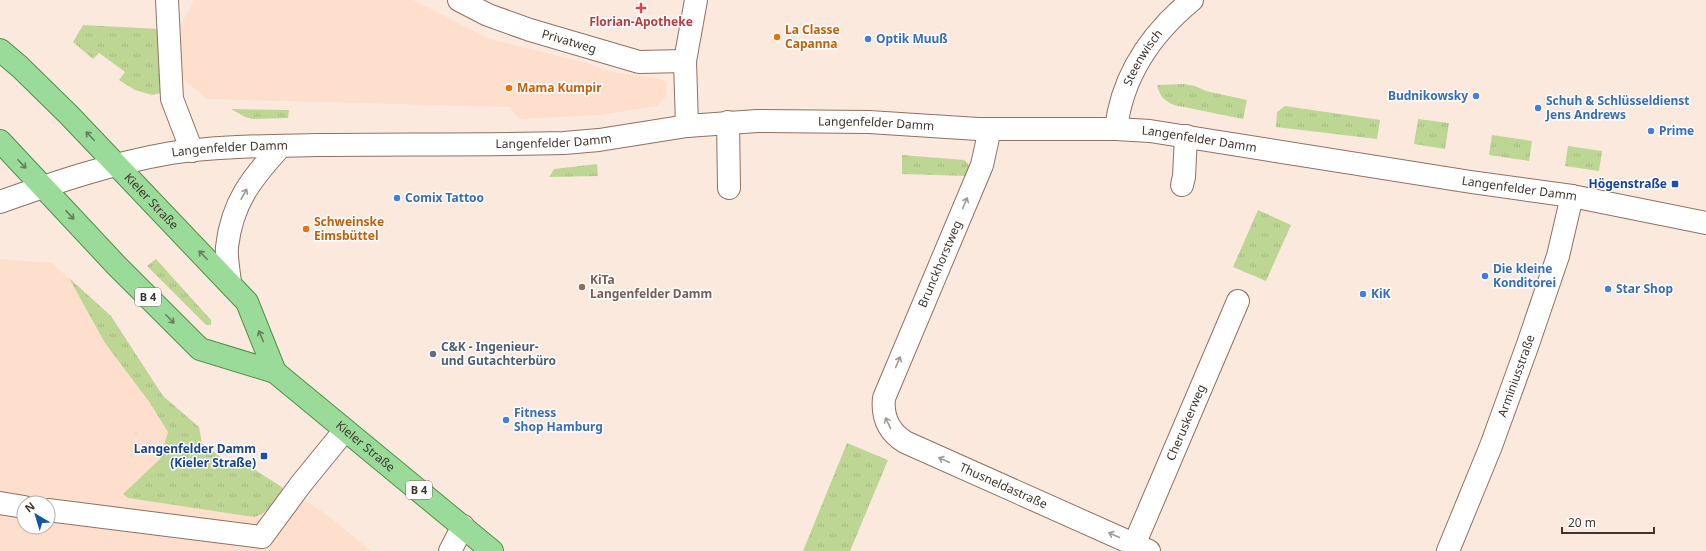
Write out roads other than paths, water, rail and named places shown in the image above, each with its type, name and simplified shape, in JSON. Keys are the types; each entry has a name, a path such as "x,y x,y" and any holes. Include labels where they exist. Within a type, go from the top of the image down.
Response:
{"main road":[{"name":"Kieler Straße","path":"0,50 20,67 69,115 247,302 275,372"},
{"name":"Kieler Straße","path":"0,141 116,265 200,349 275,372 492,551"}],"street":[{"path":"166,0 172,99 192,151"},
{"name":"Privatweg","path":"459,0 495,18 639,62 685,61"},
{"path":"687,126 685,61 696,0"},
{"name":"Steenwisch","path":"1116,129 1125,90 1140,58 1164,26 1192,0"},
{"name":"Langenfelder Damm","path":"0,202 117,164 172,153 282,146 564,143 599,140 687,126 728,122 803,121 862,122 990,129 1116,129 1186,136 1401,171 1572,196 1706,222"},
{"path":"728,122 729,188"},
{"name":"Brunckhorstweg","path":"884,398 982,165 990,129"},
{"path":"1182,186 1186,136"},
{"path":"230,283 227,248 233,220 240,200 251,181 282,146"},
{"name":"Arminiusstraße","path":"1448,551 1491,446 1528,344 1558,256 1572,196"},
{"name":"Cheruskerweg","path":"1142,548 1238,301"},
{"name":"Thusneldastraße","path":"884,398 883,408 885,420 891,430 905,442 1142,548"},
{"path":"56,511 262,537 301,484 345,430"},
{"path":"0,503 16,506"},
{"path":"450,551 463,526"}],"place":[{"name":"Florian-Apotheke","path":"641,8"},
{"name":"La Classe Capanna","path":"777,37"},
{"name":"Optik Muuß","path":"868,39"},
{"name":"Mama Kumpir","path":"509,88"},
{"name":"Budnikowsky","path":"1476,96"},
{"name":"Schuh & Schlüsseldienst Jens Andrews","path":"1538,108"},
{"name":"Prime","path":"1651,131"},
{"name":"Högenstraße","path":"1675,184"},
{"name":"Comix Tattoo","path":"397,198"},
{"name":"Schweinske Eimsbüttel","path":"306,229"},
{"name":"Die kleine Konditorei","path":"1485,276"},
{"name":"KiTa Langenfelder Damm","path":"582,287"},
{"name":"Star Shop","path":"1608,289"},
{"name":"KiK","path":"1363,294"},
{"name":"C&K - Ingenieur- und Gutachterbüro","path":"433,354"},
{"name":"Fitness Shop Hamburg","path":"506,420"},
{"name":"Langenfelder Damm (Kieler Straße)","path":"264,456"}]}
